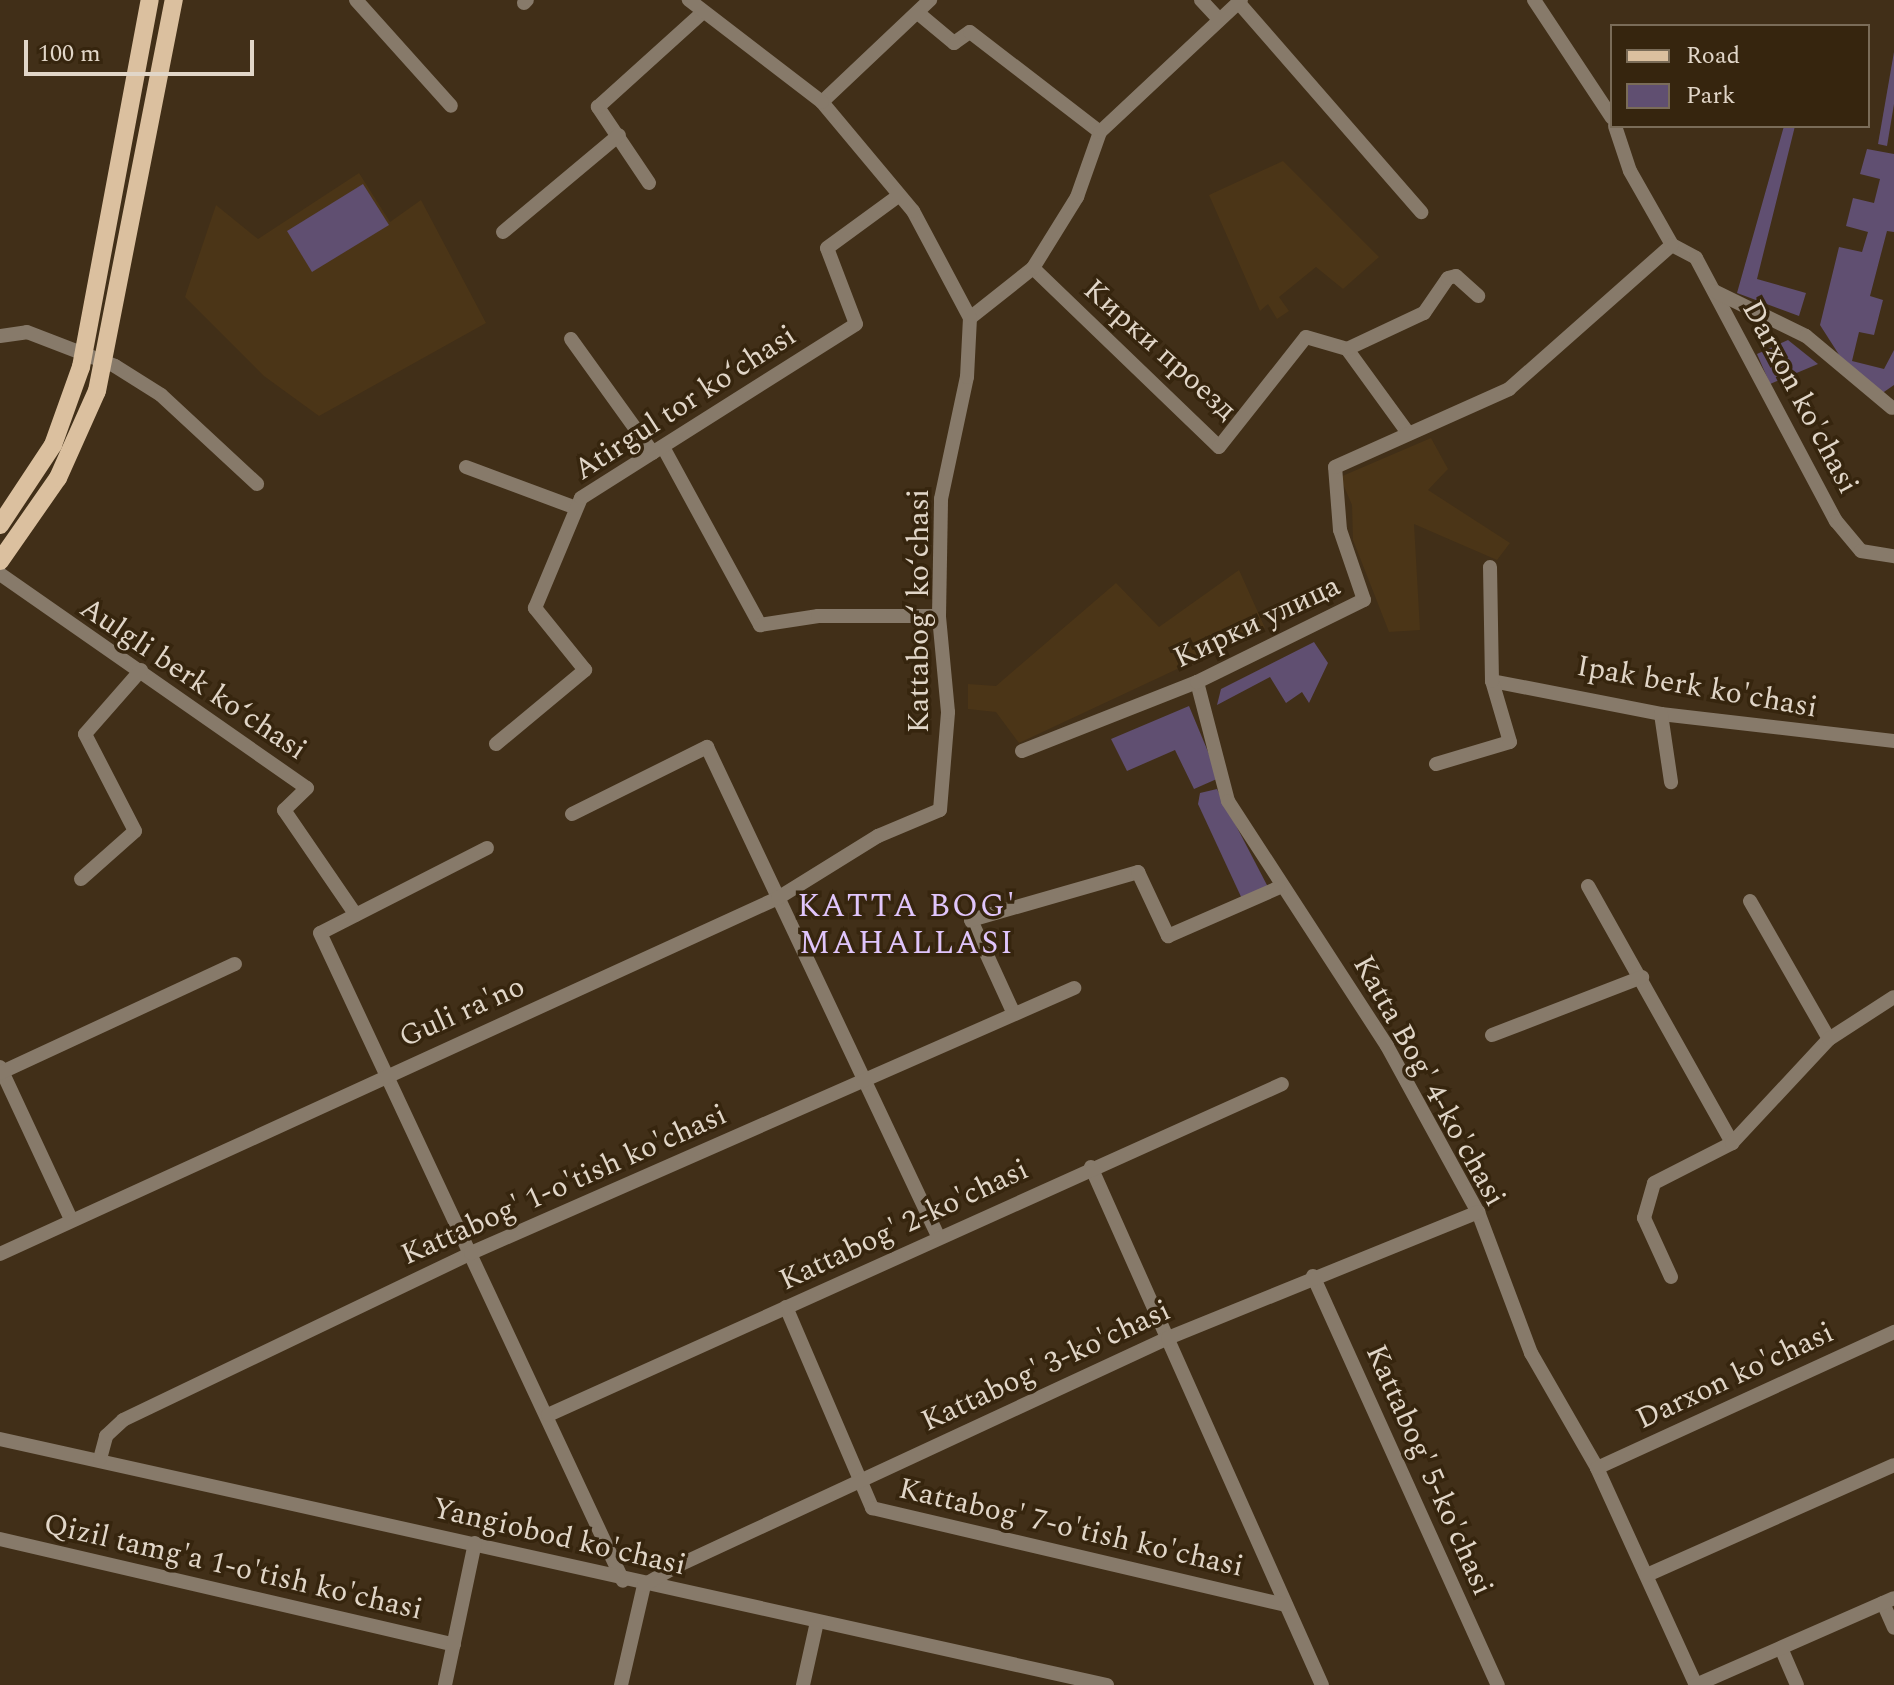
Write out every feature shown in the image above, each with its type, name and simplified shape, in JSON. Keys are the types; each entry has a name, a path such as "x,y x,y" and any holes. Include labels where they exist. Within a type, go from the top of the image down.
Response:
{"main road":[{"path":"0,525 53,445 84,353 150,0"},
{"path":"0,561 72,454 104,361 174,0"},
{"path":"141,58 163,62"}],"street":[{"path":"356,0 451,106"},
{"path":"689,0 702,13 822,102 898,196 970,318 1033,268 1077,197 1100,132 1240,1 1421,212"},
{"path":"822,102 930,0"},
{"path":"1201,0 1219,19"},
{"path":"1534,0 1610,115"},
{"path":"649,183 598,107 702,13"},
{"path":"918,13 954,43 970,32 1100,132"},
{"path":"1616,128 1630,171 1672,245"},
{"path":"503,232 619,135"},
{"name":"Atirgul tor koʻchasi","path":"496,744 585,670 535,608 576,508 658,450 856,324 827,248 898,196"},
{"name":"Darxon ko'chasi","path":"1672,245 1692,253 1836,521 1861,551 1894,556"},
{"name":"Кирки улица","path":"1022,751 1197,682 1364,600 1340,530 1335,467 1509,389 1672,245"},
{"name":"Кирки проезд","path":"1033,268 1219,447 1306,337 1347,349"},
{"path":"1408,433 1347,349 1424,313 1448,278 1456,276 1478,296"},
{"path":"1713,290 1806,336 1893,409"},
{"name":"Kattabogʻ koʻchasi","path":"940,810 948,712 939,616 941,499 967,377 970,318"},
{"path":"0,336 27,332 104,361 161,395 257,484"},
{"path":"571,339 658,450 735,567 760,625 818,616 939,616"},
{"path":"466,467 576,508"},
{"path":"1436,764 1510,742 1492,681 1490,567"},
{"name":"Aulgli berk koʻchasi","path":"0,574 307,788 284,810 356,915"},
{"path":"81,879 135,831 85,734 141,670"},
{"name":"Ipak berk ko'chasi","path":"1492,681 1661,714 1894,741"},
{"name":"Katta Bog' 4-ko'chasi","path":"1197,682 1228,801 1278,888 1387,1046 1478,1212 1531,1353 1597,1468 1696,1685"},
{"path":"1661,714 1671,782"},
{"path":"572,814 707,747 938,1236"},
{"name":"Guli ra'no","path":"0,1254 778,898 878,836 940,810"},
{"path":"487,848 320,933 384,1076 548,1415 623,1581"},
{"path":"1014,1014 971,920 1138,872 1168,936 1278,888"},
{"path":"1588,886 1642,977 1732,1143"},
{"path":"1750,901 1829,1039"},
{"path":"71,1219 1,1071 235,964"},
{"path":"1492,1035 1642,977"},
{"name":"Kattabog' 1-o'tish ko'chasi","path":"100,1459 106,1436 123,1420 471,1253 1074,988"},
{"path":"1671,1277 1644,1218 1654,1183 1668,1171 1732,1143 1829,1039 1894,997"},
{"name":"Kattabog' 2-ko'chasi","path":"548,1415 1091,1167 1282,1084"},
{"path":"1091,1167 1322,1685"},
{"name":"Kattabog' 3-ko'chasi","path":"644,1585 855,1482 1168,1338 1313,1276 1478,1212"},
{"name":"Kattabog' 5-ko'chasi","path":"1313,1276 1498,1685"},
{"name":"Kattabog' 7-o'tish ko'chasi","path":"786,1307 855,1482 872,1508 1286,1605"},
{"name":"Darxon ko'chasi","path":"1597,1468 1894,1332"},
{"name":"Yangiobod ko'chasi","path":"0,1439 475,1543 623,1581 1107,1685"},
{"path":"1647,1575 1894,1465"},
{"name":"Qizil tamg'a 1-o'tish ko'chasi","path":"0,1539 454,1645"},
{"path":"445,1685 475,1543"},
{"path":"621,1685 644,1585"},
{"path":"1696,1685 1889,1600 1894,1628"},
{"path":"803,1685 817,1622"},
{"path":"1781,1648 1797,1685"}],"shaded area":[{"path":"1283,161 1379,257 1343,289 1316,267 1279,297 1289,311 1277,319 1268,304 1260,311 1209,195"},
{"path":"359,173 390,222 421,200 486,323 319,416 264,376 185,297 216,205 258,239"},
{"path":"1431,438 1448,469 1428,490 1510,543 1497,560 1414,524 1420,630 1389,632 1353,540 1352,505 1340,477"},
{"path":"1239,570 1265,628 1019,743 996,712 968,709 968,684 996,686 1116,583 1159,627"}],"green space":[{"path":"1894,52 1894,104 1887,146 1878,144"},
{"path":"1783,128 1795,128 1757,279 1806,293 1799,316 1737,293"},
{"path":"1867,149 1894,154 1894,232 1887,231 1870,296 1883,300 1874,335 1859,332 1852,361 1884,369 1894,350 1894,385 1881,394 1859,386 1820,325 1839,247 1862,252 1868,232 1846,226 1853,198 1874,203 1880,179 1860,174"},
{"path":"363,184 389,225 312,272 287,231"},
{"path":"1788,340 1818,364 1770,384 1757,354"},
{"path":"1314,642 1328,663 1309,703 1302,692 1286,703 1270,677 1217,705 1221,689"},
{"path":"1189,706 1219,778 1194,789 1175,750 1127,771 1111,739"},
{"path":"1217,789 1269,889 1243,901 1198,804 1200,793"}],"district":[{"name":"KATTA BOG' MAHALLASI","path":"907,926"}]}
